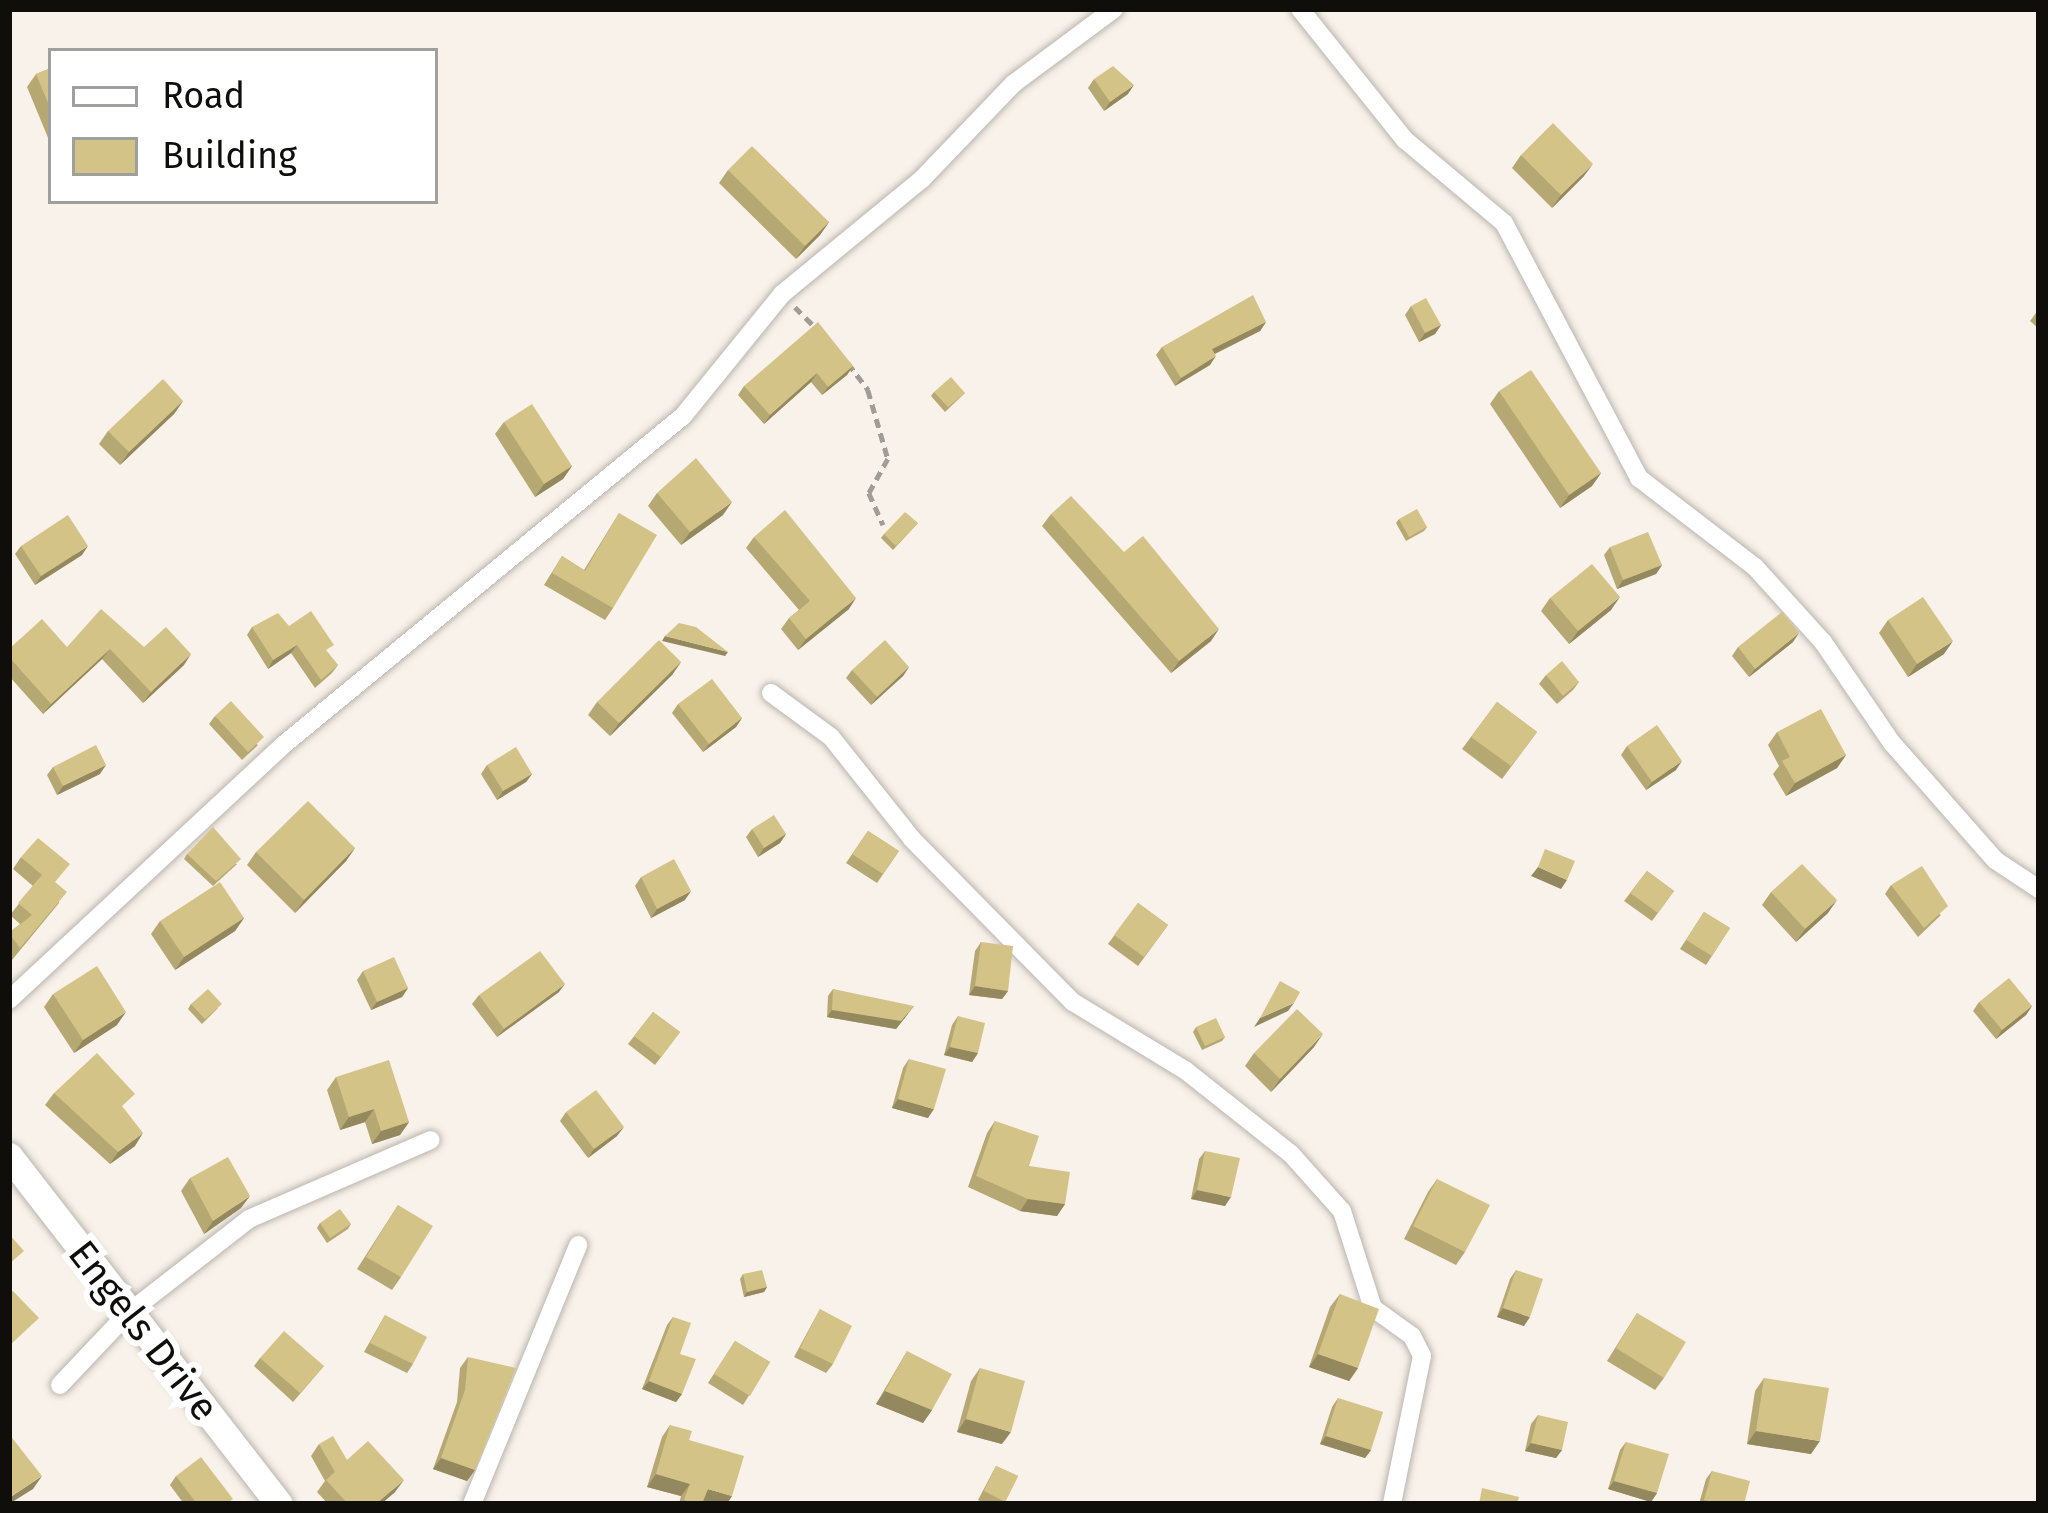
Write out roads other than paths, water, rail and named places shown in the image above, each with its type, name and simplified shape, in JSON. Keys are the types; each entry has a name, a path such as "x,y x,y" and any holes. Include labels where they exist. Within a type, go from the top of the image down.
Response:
{"street":[{"path":"9,1000 282,746 683,416 782,294 922,179 1013,84 1114,9"},
{"path":"1300,9 1405,140 1504,223 1639,478 1755,567 1823,642 1892,742 1995,860 2039,889"},
{"path":"771,693 831,737 912,838 1072,1002 1185,1070 1292,1154 1342,1210 1373,1308 1412,1336 1422,1356 1392,1504"},
{"path":"60,1385 128,1312 249,1219 431,1140"},
{"name":"Engels Drive","path":"9,1156 279,1504"},
{"path":"472,1504 578,1245"}]}
